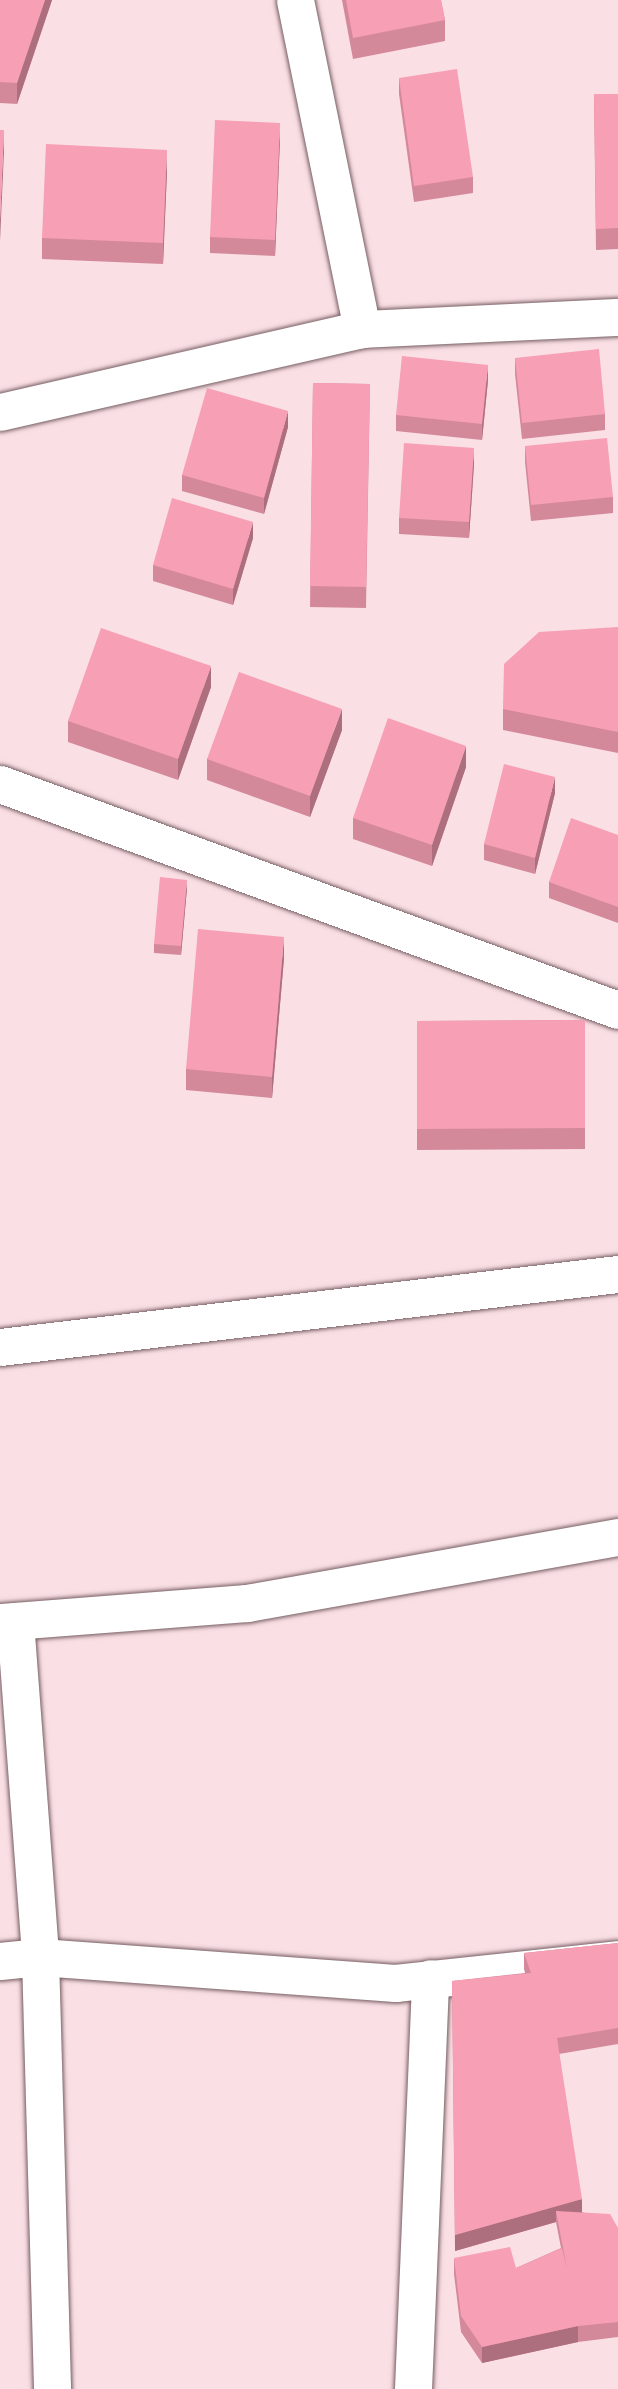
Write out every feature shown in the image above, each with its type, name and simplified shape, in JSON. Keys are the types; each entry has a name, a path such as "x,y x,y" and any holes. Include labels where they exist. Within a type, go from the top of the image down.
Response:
{"street":[{"path":"295,0 362,329"},
{"path":"0,412 362,329 618,317"},
{"path":"0,784 618,1010"},
{"path":"0,1347 618,1274"},
{"path":"52,2389 40,1957 7,1621 247,1603 618,1538"},
{"path":"0,1961 40,1957 395,1983 618,1959"},
{"path":"413,2389 430,1978"}],"building":[{"path":"0,0 45,0 17,83 0,82"},
{"path":"346,0 441,0 445,20 353,38"},
{"path":"457,69 473,177 414,186 399,78"},
{"path":"594,94 618,94 618,228 596,229"},
{"path":"215,120 280,123 275,240 210,237"},
{"path":"0,130 4,130 0,220"},
{"path":"46,144 167,150 163,243 42,238"},
{"path":"599,349 605,414 522,423 515,358"},
{"path":"402,356 488,365 482,424 396,415"},
{"path":"313,383 370,384 366,587 310,586"},
{"path":"207,388 288,411 264,498 182,475"},
{"path":"607,438 613,497 531,505 525,446"},
{"path":"404,443 474,448 469,522 399,518"},
{"path":"172,498 253,522 233,589 153,565"},
{"path":"618,627 618,732 503,709 504,664 539,632"},
{"path":"101,628 211,666 178,759 68,721"},
{"path":"239,672 342,709 310,796 207,759"},
{"path":"388,718 466,746 432,845 353,818"},
{"path":"504,764 555,777 535,858 484,844"},
{"path":"571,818 618,835 618,907 549,882"},
{"path":"160,877 187,880 181,946 154,944"},
{"path":"198,929 284,937 272,1077 186,1069"},
{"path":"585,1020 585,1128 417,1129 417,1021"},
{"path":"618,1943 618,2028 557,2038 582,2199 455,2235 452,1981 531,1973 524,1953"},
{"path":"556,2211 610,2214 618,2228 618,2322 578,2326 482,2347 461,2316 454,2258 510,2247 516,2268 562,2248 567,2269"}]}
